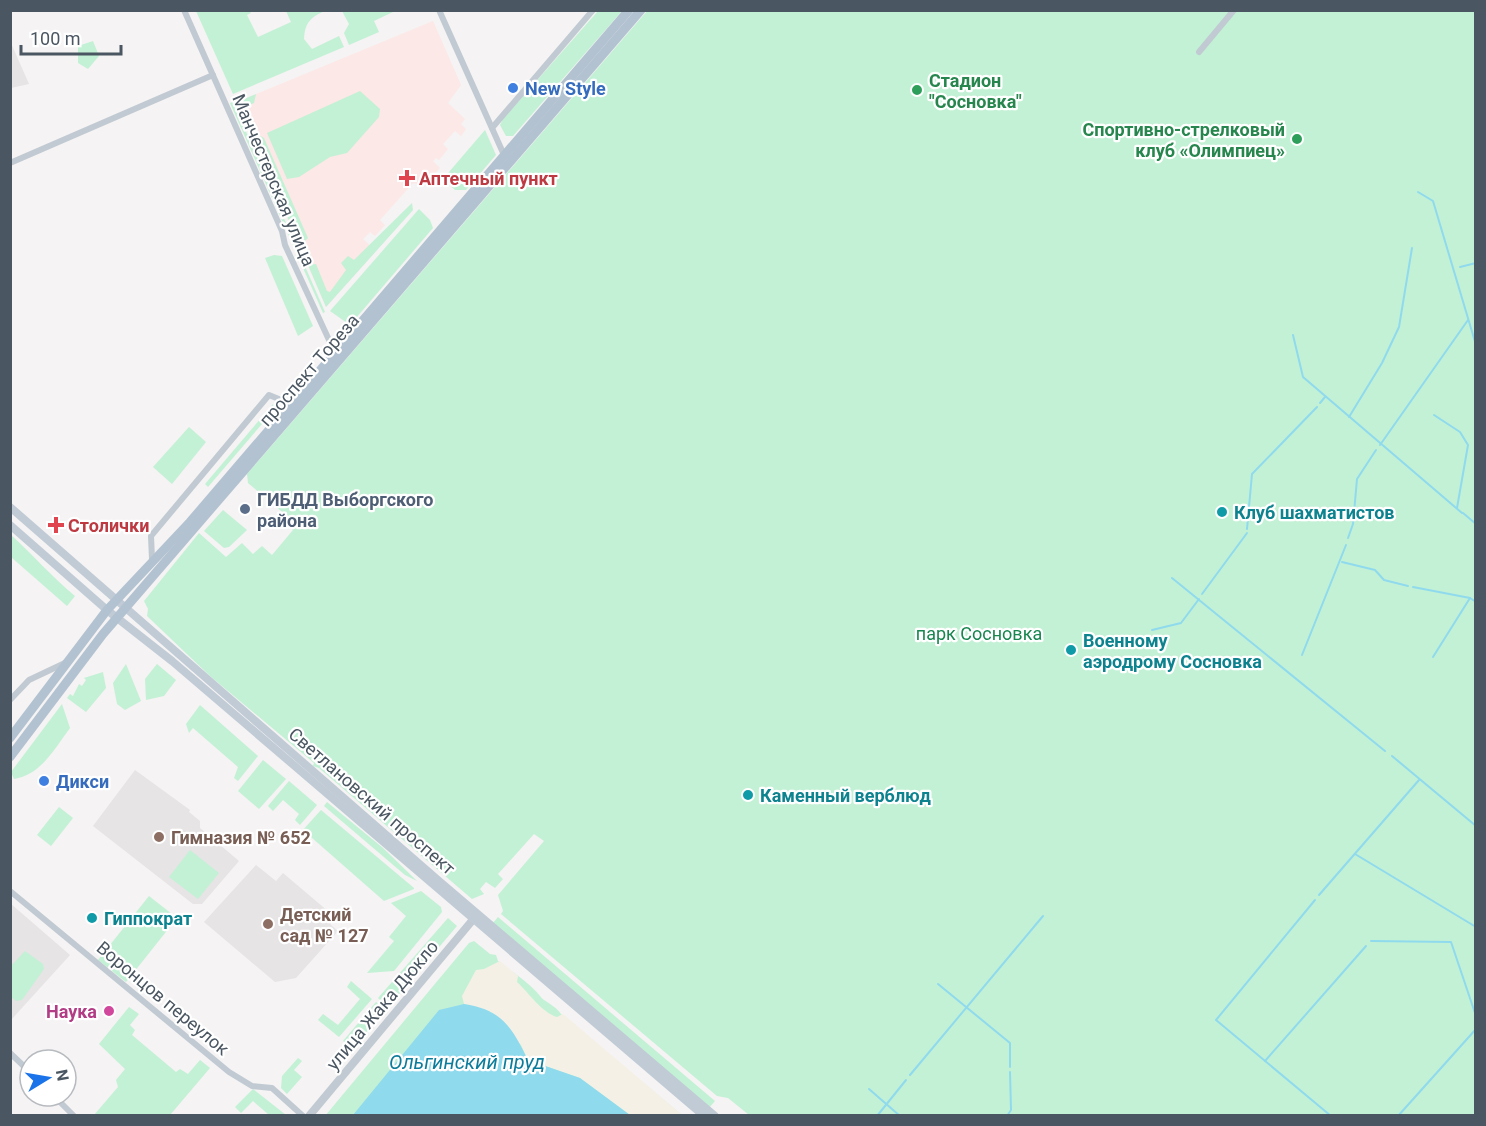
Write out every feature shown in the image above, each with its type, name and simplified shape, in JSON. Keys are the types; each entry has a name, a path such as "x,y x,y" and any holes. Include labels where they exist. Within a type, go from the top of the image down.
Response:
{"main road":[{"name":"проспект Тореза","path":"10,757 117,618 504,155 629,10"},
{"name":"проспект Тореза","path":"10,738 115,600 190,522 291,404 337,356 640,10"},
{"name":"Светлановский проспект","path":"10,507 704,1116"},
{"name":"Светлановский проспект","path":"10,525 107,610 172,661 715,1116"}],"street":[{"name":"Манчестерская улица","path":"184,10 282,231 285,245 337,356"},
{"path":"439,10 504,155"},
{"path":"492,128 593,10"},
{"path":"1199,52 1234,10"},
{"path":"10,163 213,75"},
{"path":"152,559 151,536 269,395 291,404"},
{"path":"10,700 29,680 67,662"},
{"name":"Воронцов переулок","path":"10,891 229,1072 252,1086 272,1088 303,1116"},
{"name":"улица Жака Дюкло","path":"309,1116 475,917"}],"shaded area":[{"path":"433,21 461,85 448,103 465,119 461,124 466,129 461,136 455,131 443,144 448,149 439,160 436,158 433,161 440,168 428,181 421,185 413,183 380,220 385,225 375,236 370,232 363,239 376,251 326,307 237,102"},
{"path":"11,43 29,84 11,88"},
{"name":"Гимназия № 652","path":"135,770 190,810 189,812 200,821 200,828 239,861 202,904 193,904 93,826"},
{"name":"Детский сад № 127","path":"256,865 276,881 283,873 329,912 331,925 338,931 296,978 275,982 204,922"},
{"path":"11,904 70,955 11,1020"}],"green space":[{"path":"196,11 249,11 251,13 247,15 258,37 291,22 286,11 325,11 310,21 304,39 312,49 339,36 344,47 233,94"},
{"path":"342,11 395,11 374,21 379,32 349,45 344,33 349,24"},
{"path":"598,11 622,11 513,136 506,136 500,125 503,119"},
{"name":"парк Сосновка","path":"647,11 1475,11 1475,1115 749,1115 728,1098 717,1096 501,914 503,911 498,895 544,841 534,834 498,874 503,879 495,888 486,882 480,889 484,894 472,899 319,768 313,766 314,763 210,676 147,616 148,609 144,601 199,533 226,557 242,543 253,554 262,546 272,555 293,530 290,528 294,522 248,483 247,474"},
{"path":"93,41 99,56 88,69 78,63 78,46"},
{"path":"360,91 380,109 379,117 347,153 330,157 299,177 287,179 267,133"},
{"path":"256,94 254,103 245,107 257,134 264,138 308,238 305,241 311,256 307,262 237,102"},
{"path":"233,102 325,312 323,313 230,103"},
{"path":"485,130 496,155 466,190 455,190 443,179"},
{"path":"412,203 413,210 326,307 308,265 316,264 327,291 330,292 346,270 341,263 348,256 354,260"},
{"path":"419,209 430,220 433,228 350,325 330,311"},
{"path":"274,255 282,256 313,326 298,336 265,258"},
{"path":"273,404 274,410 208,487 205,484"},
{"path":"189,427 206,442 172,484 153,467"},
{"path":"223,510 247,530 229,547 224,548 204,531"},
{"path":"11,535 75,596 67,606 11,557"},
{"path":"126,664 141,701 125,710 117,704 113,683"},
{"path":"157,664 176,680 164,696 146,700 145,679"},
{"path":"103,672 106,688 86,712 67,698 70,694 73,696 79,684 82,686 86,680 84,678"},
{"path":"62,704 70,728 40,766 14,779 11,772"},
{"path":"200,705 258,756 238,781 234,778 238,767 193,728 189,733 186,724"},
{"path":"263,760 286,779 259,809 238,791"},
{"path":"289,781 317,805 300,825 295,820 299,814 283,800 273,811 268,806"},
{"path":"327,802 383,848 417,881 405,875 324,806"},
{"path":"59,807 73,818 51,846 37,835"},
{"path":"321,810 414,889 384,901 303,830"},
{"path":"190,850 219,873 198,899 169,877"},
{"path":"421,891 441,907 442,912 394,971 367,973 394,941 389,937 406,916 391,903"},
{"path":"149,896 177,918 126,982 98,960"},
{"path":"498,917 715,1101 709,1108 492,924"},
{"path":"448,918 457,926 388,1007 378,998"},
{"path":"474,941 490,954 496,955 498,961 526,982 682,1115 325,1116 469,943"},
{"path":"25,951 43,964 44,969 22,1000 16,1001 11,997 11,966"},
{"path":"351,981 372,999 339,1037 318,1020 323,1014 338,1025 360,999 347,987"},
{"path":"376,1002 386,1010 356,1044 349,1045 343,1041"},
{"path":"129,1007 139,1014 130,1025 135,1030 132,1035 176,1072 180,1069 188,1074 200,1060 210,1068 170,1115 94,1115 118,1087 116,1080 125,1069 99,1044"},
{"path":"298,1058 302,1061 294,1070 302,1077 287,1094 281,1088 282,1076"},
{"path":"253,1089 286,1115 269,1115 253,1101 241,1113 235,1107"}],"sand":[{"path":"500,961 518,976 517,982 541,1007 557,1017 563,1014 682,1115 630,1115 580,1078 528,1060 521,1045 489,1011 464,1004 462,996 476,970 484,969"}],"water":[{"name":"Ольгинский пруд","path":"464,1004 488,1011 505,1022 528,1060 580,1078 630,1115 353,1115 439,1010"}],"waterway":[{"path":"1418,192 1433,201 1476,345"},
{"path":"1349,417 1382,363 1399,327 1412,248"},
{"path":"1460,267 1476,263"},
{"path":"1380,445 1468,320"},
{"path":"1293,335 1303,377 1462,513"},
{"path":"1320,403 1325,397"},
{"path":"1247,529 1252,474 1317,407"},
{"path":"1434,415 1460,432 1468,445 1457,508"},
{"path":"1348,538 1353,524 1357,479 1376,450"},
{"path":"1463,513 1476,524"},
{"path":"1202,594 1247,533"},
{"path":"1302,655 1346,545"},
{"path":"1342,562 1375,570 1384,580 1408,586"},
{"path":"1172,578 1385,751"},
{"path":"1413,587 1470,598 1476,602"},
{"path":"1433,657 1470,598"},
{"path":"1152,630 1181,623 1199,599"},
{"path":"1392,756 1476,826"},
{"path":"1319,895 1419,780"},
{"path":"1355,854 1476,927"},
{"path":"1315,900 1216,1020 1331,1116"},
{"path":"910,1075 1043,916"},
{"path":"1371,941 1451,942 1476,1016"},
{"path":"1265,1061 1366,946"},
{"path":"938,984 1010,1043 1010,1067"},
{"path":"1398,1116 1476,1029"},
{"path":"1007,1116 1011,1110 1010,1072"},
{"path":"877,1116 906,1080"},
{"path":"869,1089 900,1116"}],"place":[{"name":"New Style","path":"513,88"},
{"name":"Стадион \"Сосновка\"","path":"917,90"},
{"name":"Спортивно-стрелковый клуб «Олимпиец»","path":"1297,139"},
{"name":"Аптечный пункт","path":"407,178"},
{"name":"ГИБДД Выборгского района","path":"245,509"},
{"name":"Клуб шахматистов","path":"1222,512"},
{"name":"Столички","path":"56,525"},
{"name":"Военному аэродрому Сосновка","path":"1071,650"},
{"name":"Дикси","path":"44,781"},
{"name":"Каменный верблюд","path":"748,795"},
{"name":"Гимназия № 652","path":"159,837"},
{"name":"Гиппократ","path":"92,918"},
{"name":"Детский сад № 127","path":"268,924"},
{"name":"Наука","path":"109,1011"}]}
